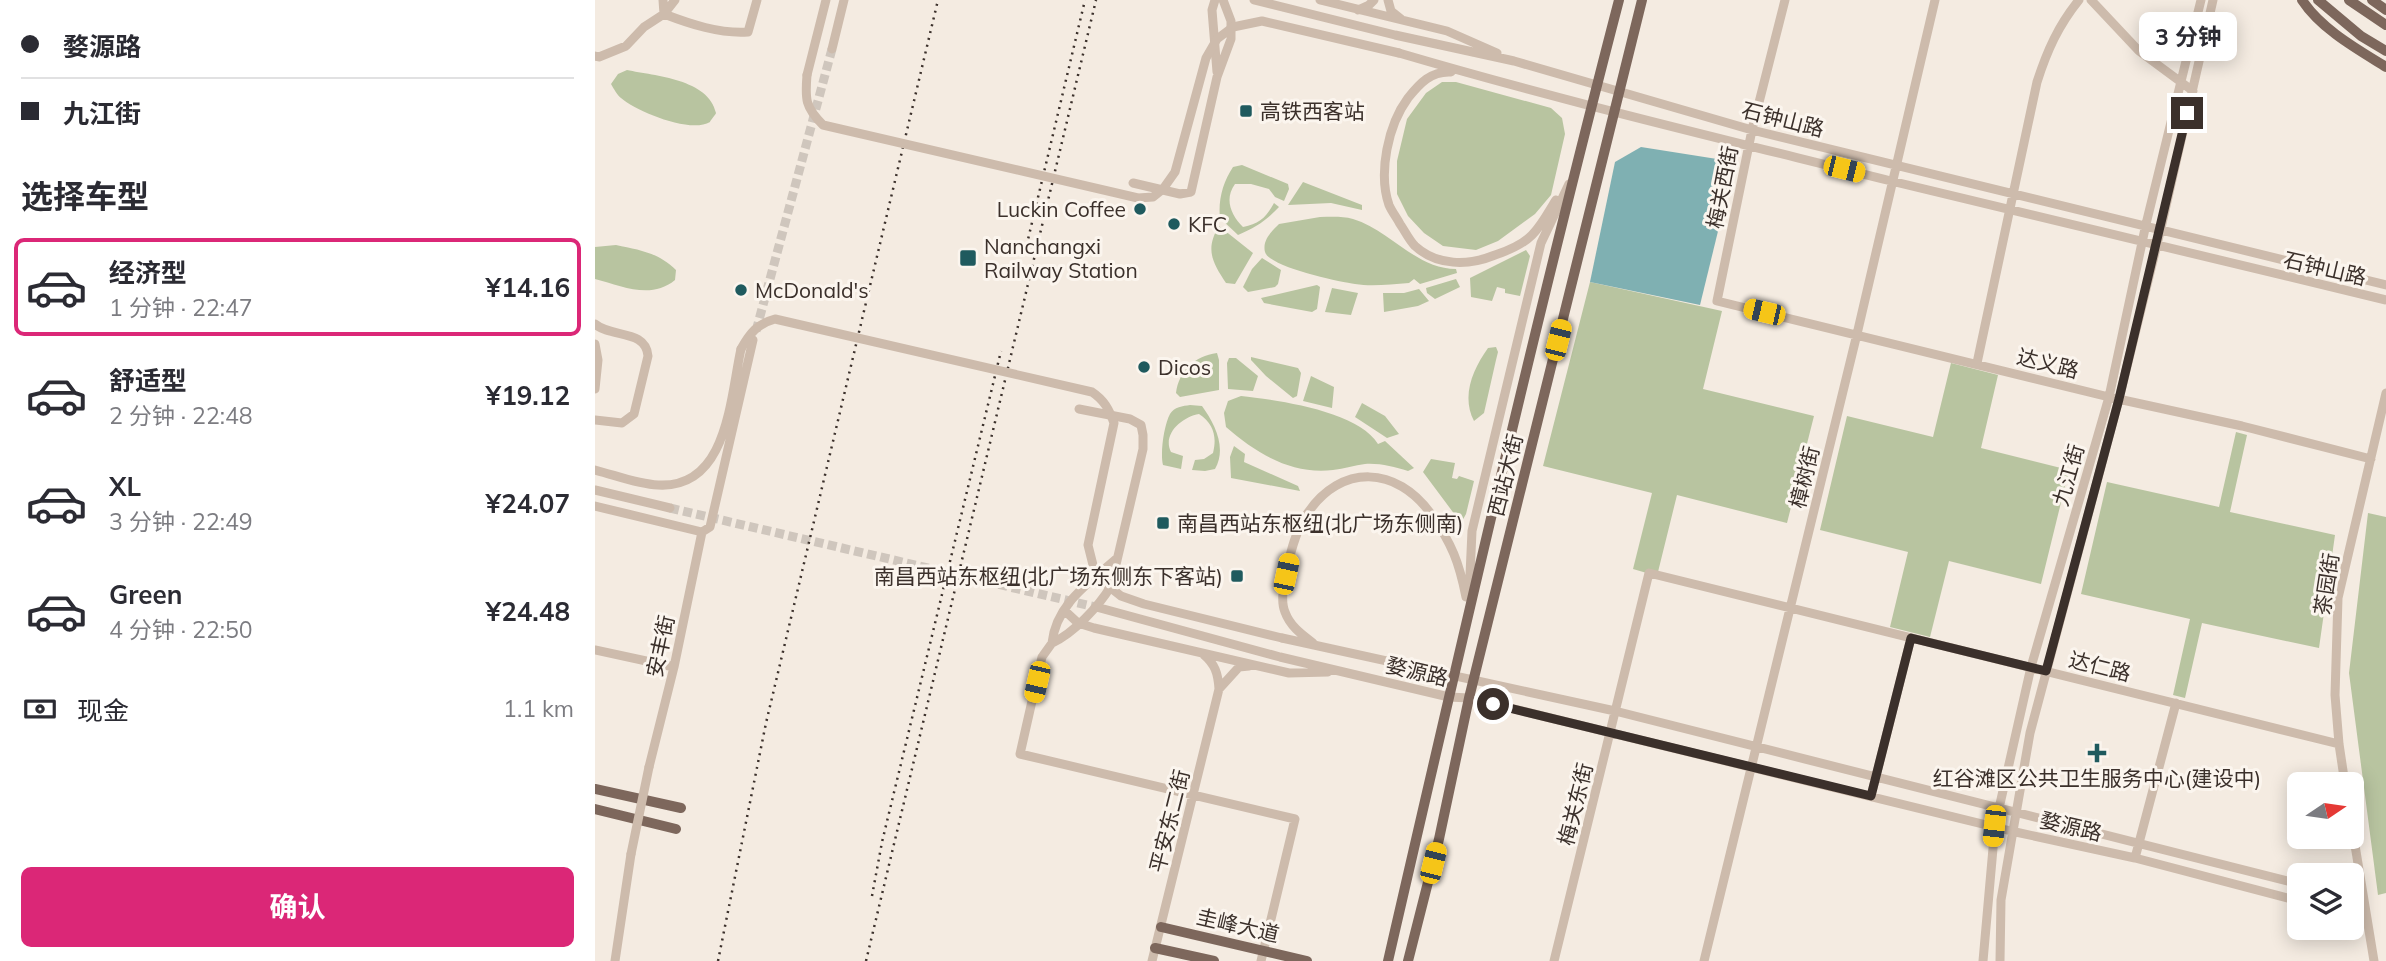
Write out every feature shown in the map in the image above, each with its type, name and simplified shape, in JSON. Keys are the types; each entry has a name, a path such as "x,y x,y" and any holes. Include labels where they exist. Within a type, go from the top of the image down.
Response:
{"main road":[{"name":"西站大街","path":"1388,961 1573,175 1619,0"},
{"name":"西站大街","path":"1408,961 1439,839 1469,698 1642,0"},
{"path":"2300,0 2309,11 2354,47 2386,66"},
{"path":"2318,0 2361,36 2386,51"},
{"path":"2350,0 2386,25"},
{"path":"2372,0 2386,10"},
{"path":"595,789 681,808"},
{"path":"595,808 676,829"},
{"name":"圭峰大道","path":"1161,927 1262,956 1307,961"},
{"name":"圭峰大道","path":"1155,948 1214,961"}],"street":[{"path":"663,0 664,14"},
{"path":"595,56 599,57 626,46 644,27 664,14 675,0"},
{"path":"664,14 688,23 748,33 757,0"},
{"path":"826,0 807,75 805,100 823,125 1138,198 1153,197 1163,189 1175,172 1206,58 1217,40 1233,27 1262,21 1399,53 1465,72"},
{"path":"832,49 844,0"},
{"path":"1215,0 1212,10 1217,77"},
{"path":"1133,183 1180,194 1191,192 1217,77 1231,39 1231,21 1223,0"},
{"name":"石钟山路","path":"1254,0 1514,61 1752,130 2146,224 2386,285"},
{"path":"1320,0 1447,30 1514,61"},
{"path":"1358,10 1374,0"},
{"path":"1388,0 1391,11 1402,20"},
{"name":"梅关西街","path":"1717,301 1748,146 1785,0"},
{"name":"樟树街","path":"1704,961 1857,334 1935,0"},
{"path":"1977,363 2036,82 2049,46 2062,21 2079,0"},
{"path":"2091,0 2139,51 2193,90"},
{"name":"九江街","path":"1983,961 1994,826 2031,667 2109,397 2141,242 2201,0"},
{"name":"九江街","path":"2000,961 2001,900 2030,733 2119,399 2213,0"},
{"path":"1465,72 1440,72 1429,76 1399,111 1386,157 1386,187 1389,206 1414,245 1433,258 1458,264 1478,262 1508,250 1532,236 1573,175"},
{"name":"石钟山路","path":"1465,72 1615,113 2010,211 2386,300"},
{"name":"达义路","path":"1717,301 2371,459"},
{"name":"婺源路","path":"595,470 657,485 689,479 706,468 720,446 741,349 752,331 761,323 775,319 1092,392 1101,397 1110,410 1114,423 1088,545 1093,565 1102,580 1121,596 1282,638 1615,711 1756,745 2287,881"},
{"path":"595,324 601,329 643,342 648,356 634,414 629,420 622,423 595,419"},
{"name":"安丰街","path":"615,961 631,854 649,767 674,667 702,532 710,527 753,340"},
{"path":"595,344 598,360 595,389"},
{"name":"茶园街","path":"2343,772 2335,695 2338,598 2386,393"},
{"path":"1052,643 1065,638 1101,603 1111,586 1143,449 1141,425 1130,419 1079,409"},
{"path":"1314,644 1292,626 1283,609 1284,587 1292,546 1307,514 1321,497 1340,483 1360,477 1376,476 1391,480 1407,488 1423,503 1445,535 1459,564 1468,613"},
{"path":"595,490 670,508"},
{"path":"595,506 702,532"},
{"path":"1116,559 1070,599 1053,627 1052,643 1042,657 1020,754 1296,819 1262,956"},
{"name":"达仁路","path":"1649,573 2339,744"},
{"name":"梅关东街","path":"1554,961 1649,573"},
{"name":"婺源路","path":"1100,608 1342,671 1449,696 1469,698 2011,831 2135,858 2287,898"},
{"path":"1064,610 1078,623 1289,673 1342,671"},
{"path":"1871,796 1911,638"},
{"path":"595,650 674,667"},
{"path":"1201,652 1212,662 1218,675 1219,689"},
{"path":"1219,689 1239,667 1258,666"},
{"name":"平安东二街","path":"1152,961 1219,689"},
{"path":"2135,858 2176,703"},
{"path":"2364,901 2374,961"}],"green space":[{"path":"627,70 666,77 692,86 711,102 716,114 710,122 690,125 638,109 620,97 611,84 618,74"},
{"path":"1442,82 1456,82 1551,108 1562,118 1565,134 1551,195 1535,214 1498,241 1476,250 1443,246 1424,233 1408,216 1397,194 1397,161 1407,119 1426,93"},
{"path":"1242,165 1288,184 1289,189 1284,201 1275,197 1269,189 1251,184 1235,184 1230,195 1230,207 1243,227 1261,220 1274,203 1279,207 1260,223 1238,235 1220,218 1220,205 1229,173 1233,167"},
{"path":"1303,182 1362,205 1362,210 1331,203 1288,205"},
{"path":"1320,217 1349,218 1366,224 1428,263 1456,269 1457,273 1420,284 1414,279 1409,283 1362,285 1321,277 1269,258 1264,248 1266,240 1279,224"},
{"path":"1219,226 1253,253 1235,284 1226,283 1212,255 1212,242"},
{"path":"616,245 663,260 676,270 675,280 656,289 636,290 595,279 595,247"},
{"path":"1526,250 1530,256 1520,296 1505,293 1505,289 1497,287 1492,301 1471,297 1470,278"},
{"path":"1262,258 1281,270 1278,284 1275,287 1248,292 1243,287 1252,269"},
{"path":"1456,279 1460,287 1435,299 1427,293 1426,288"},
{"path":"1590,282 1722,311 1703,389 1814,416 1787,523 1677,495 1657,576 1633,569 1652,493 1543,466"},
{"path":"1317,285 1320,287 1317,309 1312,312 1264,303 1261,298"},
{"path":"1332,288 1358,293 1351,315 1325,312"},
{"path":"1419,289 1429,301 1418,306 1384,312 1383,293 1404,293"},
{"path":"1496,347 1498,352 1484,413 1474,421 1469,402 1471,383 1488,348"},
{"path":"1217,353 1219,390 1180,397 1176,393 1184,371 1201,357"},
{"path":"1251,357 1298,368 1301,373 1297,396 1293,398 1266,376"},
{"path":"1229,358 1236,358 1258,376 1253,391 1228,389"},
{"path":"1951,363 1998,375 1981,448 2069,470 2041,584 1949,561 1930,637 1890,627 1908,552 1820,530 1847,416 1933,437"},
{"path":"1311,376 1334,387 1332,408 1303,401"},
{"path":"1241,396 1295,404 1335,415 1368,433 1378,444 1385,441 1414,468 1408,471 1365,464 1318,471 1275,460 1226,427 1224,413 1228,401"},
{"path":"1362,403 1385,416 1399,434 1387,438 1355,417"},
{"path":"1202,406 1215,428 1220,453 1215,469 1192,470 1195,460 1204,459 1213,453 1214,447 1211,427 1199,414 1175,427 1169,439 1171,452 1183,456 1181,469 1163,465 1163,439 1170,414 1176,408"},
{"path":"2236,432 2247,435 2230,512 2335,535 2319,648 2202,623 2185,698 2173,695 2190,619 2081,594 2107,482 2219,507"},
{"path":"1234,446 1245,454 1244,462 1298,486 1300,491 1231,478 1230,457"},
{"path":"1431,459 1455,463 1452,478 1457,479 1459,476 1474,481 1466,514 1461,523 1423,472"},
{"path":"2368,513 2386,517 2386,893 2378,895 2364,772 2349,673"}],"water":[{"path":"1641,147 1717,159 1730,182 1700,305 1590,282 1615,162"}],"tunnel":[{"path":"756,331 832,49"},
{"path":"670,508 1100,608"}],"railway":[{"path":"718,961 766,723 938,0"},
{"path":"1025,252 1085,0"},
{"path":"866,961 1096,0"},
{"path":"872,896 882,842 1001,351"}],"place":[{"name":"高铁西客站","path":"1246,111"},
{"name":"Luckin Coffee","path":"1140,209"},
{"name":"KFC","path":"1174,224"},
{"name":"Nanchangxi Railway Station","path":"968,258"},
{"name":"McDonald's","path":"741,290"},
{"name":"Dicos","path":"1144,367"},
{"name":"南昌西站东枢纽(北广场东侧南)","path":"1163,523"},
{"name":"南昌西站东枢纽(北广场东侧东下客站)","path":"1237,576"},
{"name":"红谷滩区公共卫生服务中心(建设中)","path":"2097,753"}],"route":[{"path":"1493,704 1871,796 1911,638 2046,671 2119,399 2187,113"}]}
